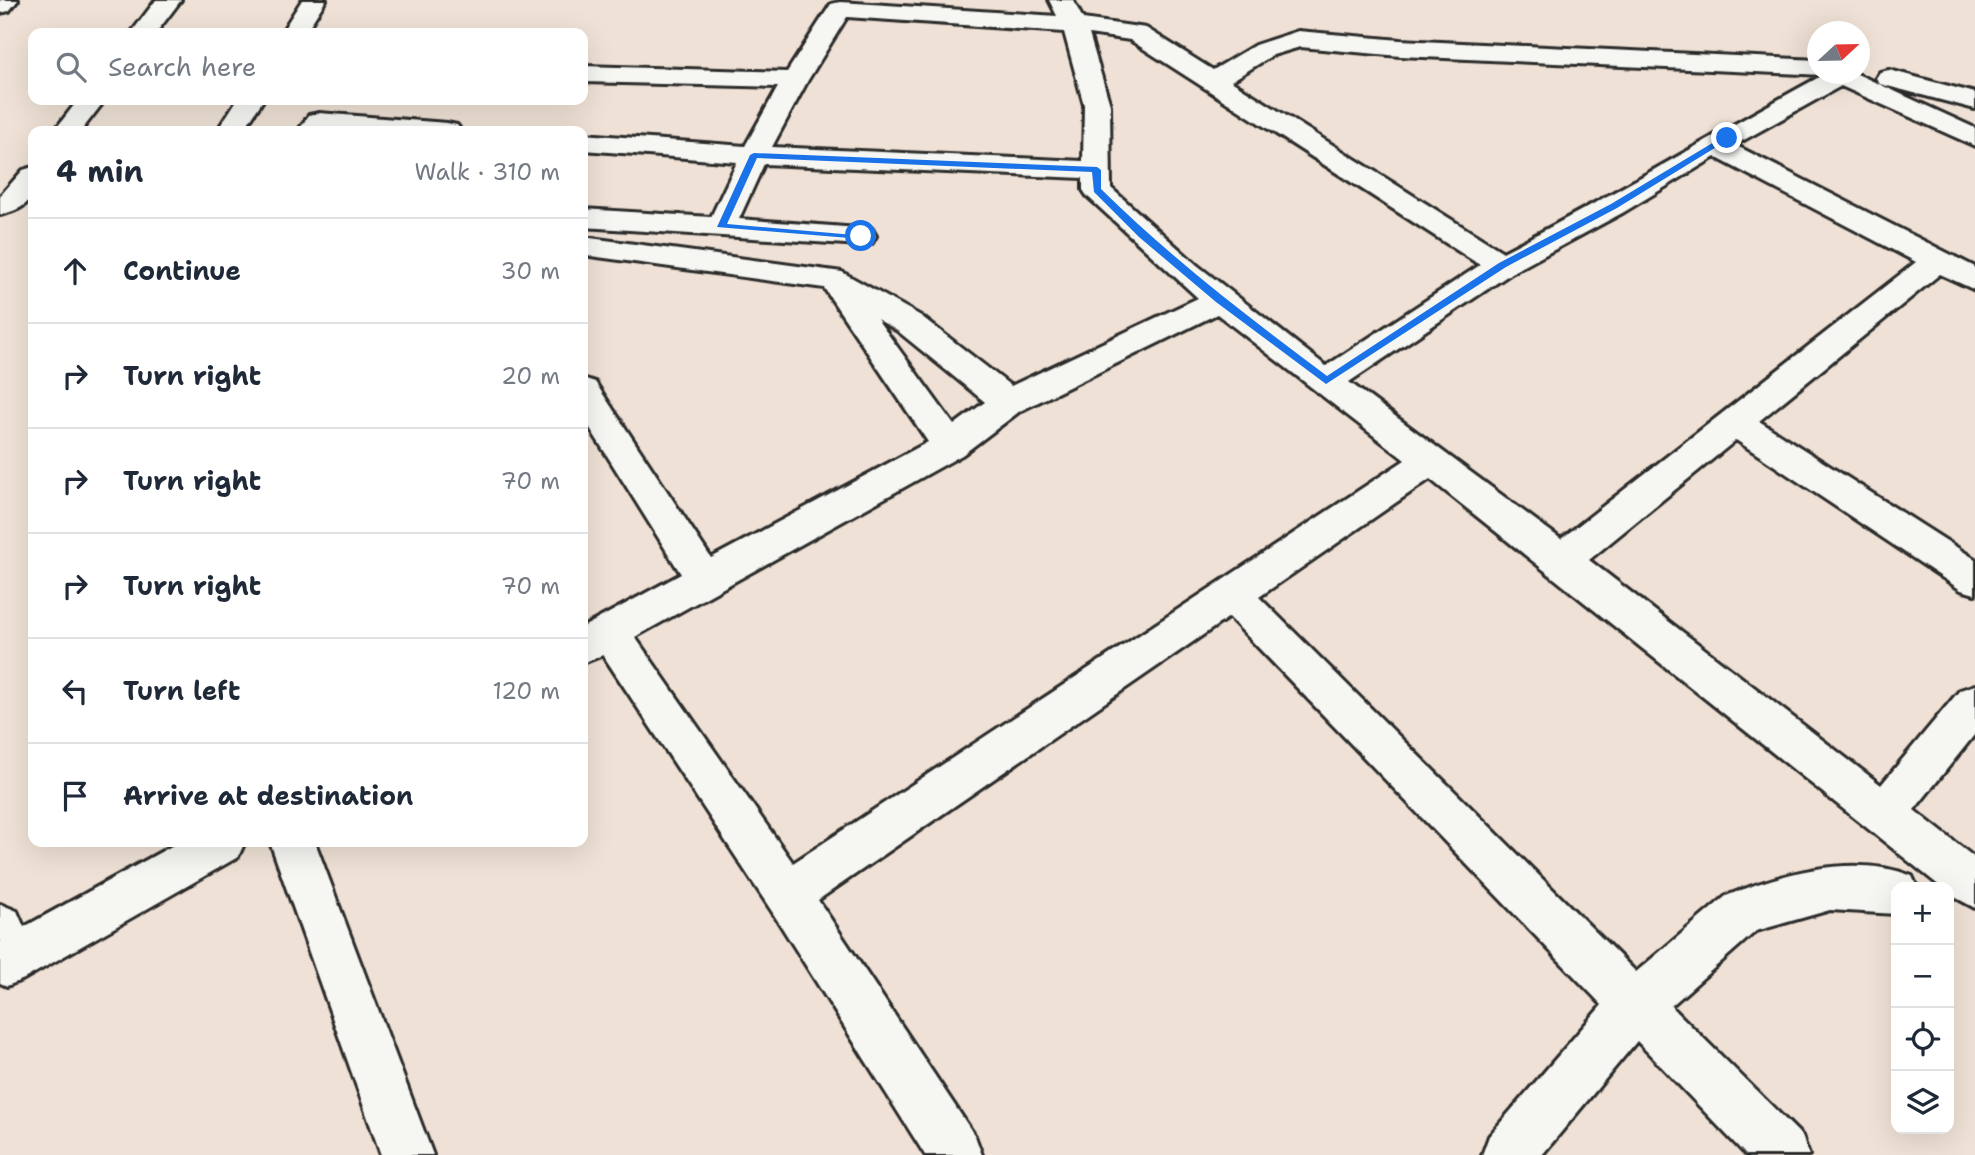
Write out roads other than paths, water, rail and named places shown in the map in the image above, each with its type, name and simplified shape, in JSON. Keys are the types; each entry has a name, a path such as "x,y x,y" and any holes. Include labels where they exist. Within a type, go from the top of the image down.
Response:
{"street":[{"path":"0,6 6,0"},
{"path":"147,28 169,0"},
{"path":"296,28 314,0"},
{"path":"721,227 754,155 795,79 840,9 1068,13 1137,33 1502,265"},
{"path":"1068,13 1097,105 1097,190 1142,235 1220,300 1562,560 1975,886"},
{"path":"1212,82 1264,50 1298,39 1401,48 1807,71"},
{"path":"588,74 795,79"},
{"path":"1870,78 1975,101"},
{"path":"1870,81 1975,118"},
{"path":"1326,380 1502,265 1614,206 1713,145 1827,84"},
{"path":"1869,84 1975,138"},
{"path":"71,126 88,105"},
{"path":"233,126 247,105"},
{"path":"315,126 338,105"},
{"path":"588,142 754,155 1097,170"},
{"path":"1713,145 1975,280"},
{"path":"16,202 28,184"},
{"path":"588,218 861,236"},
{"path":"588,247 831,279 910,324 1008,402"},
{"path":"1562,560 1937,261"},
{"path":"831,279 950,446"},
{"path":"956,1155 787,894 596,638 950,446 1008,402 1220,300"},
{"path":"588,398 705,580"},
{"path":"1735,422 1975,579"},
{"path":"787,894 1430,460"},
{"path":"1231,594 1783,1155"},
{"path":"1884,814 1975,703"},
{"path":"2,952 212,847"},
{"path":"295,847 407,1155"},
{"path":"1508,1155 1635,1005 1743,912 1830,888 1891,892"},
{"path":"1954,896 1975,897"}]}
